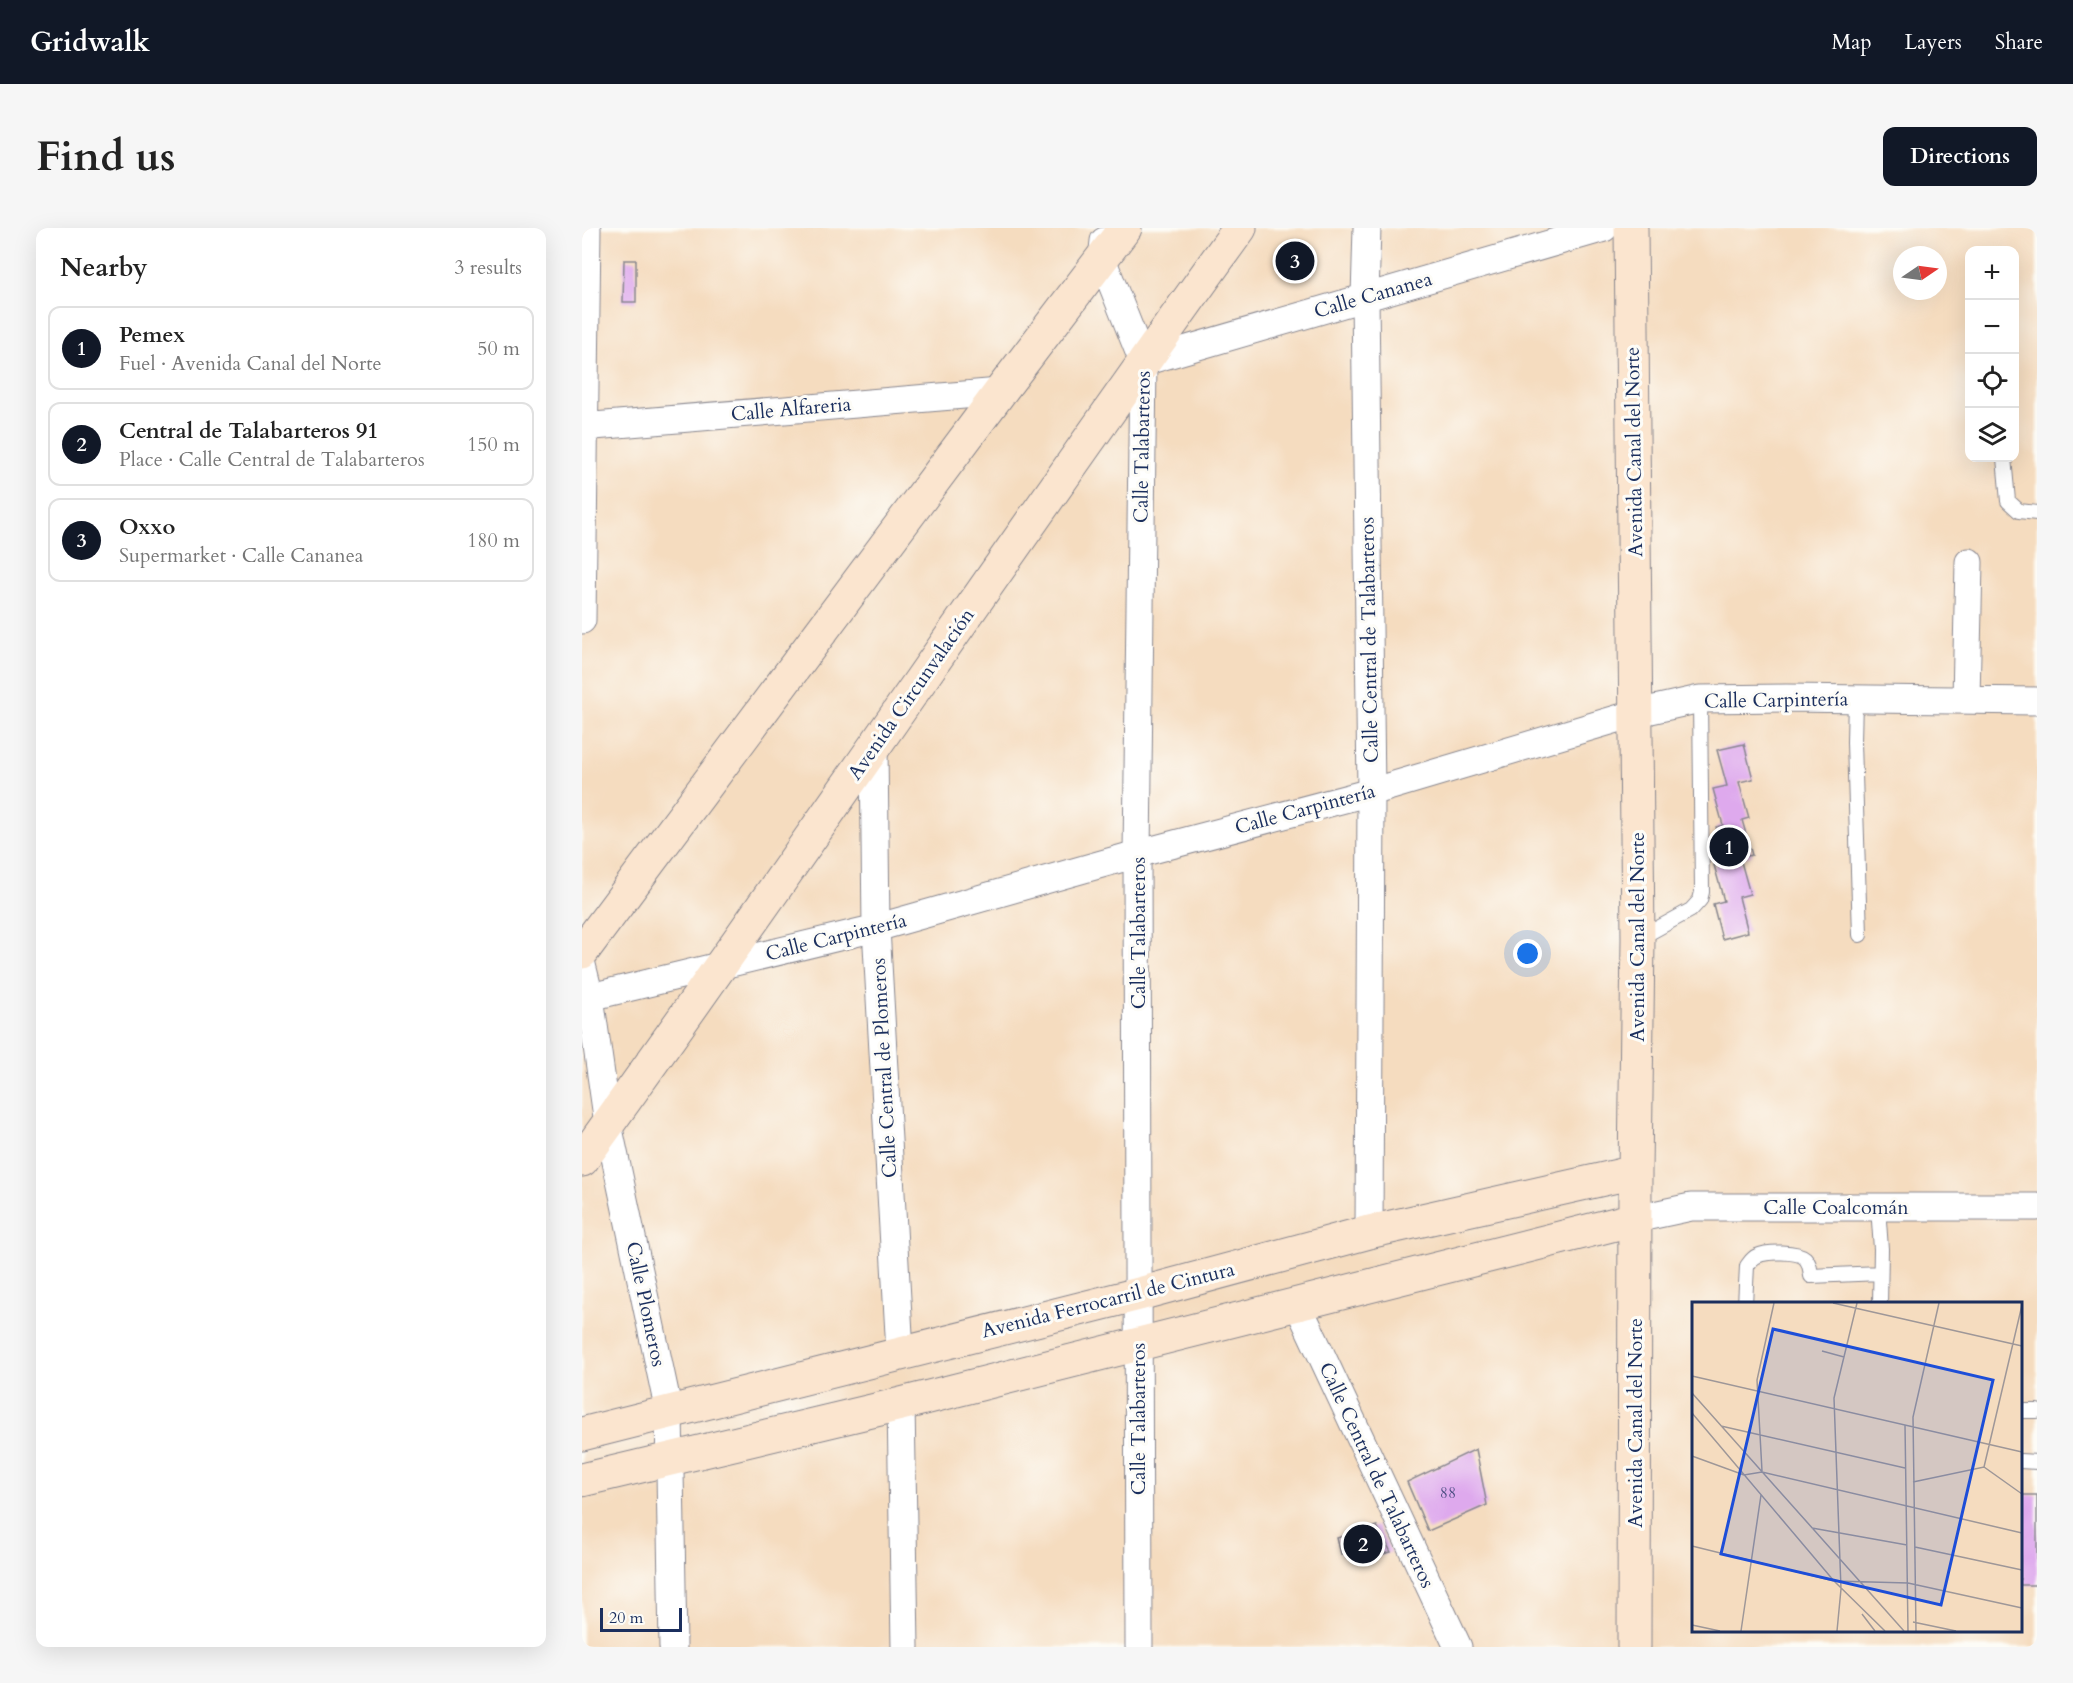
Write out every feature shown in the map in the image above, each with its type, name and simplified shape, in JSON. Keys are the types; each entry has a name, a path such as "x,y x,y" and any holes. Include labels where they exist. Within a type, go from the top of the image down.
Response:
{"main road":[{"path":"582,952 1000,392 1104,244 1125,228"},
{"name":"Avenida Circunvalación","path":"582,1160 721,966 1143,362 1240,228"},
{"name":"Avenida Canal del Norte","path":"1631,228 1638,939 1634,1647"},
{"name":"Avenida Ferrocarril de Cintura","path":"582,1434 1139,1293 1369,1232 1635,1172"},
{"path":"582,1480 901,1404 1635,1219"}],"street":[{"path":"582,620 587,228"},
{"name":"Calle Central de Talabarteros","path":"1366,228 1371,792 1369,1232"},
{"name":"Calle Cananea","path":"1143,362 1604,228"},
{"name":"Calle Talabarteros","path":"1104,244 1143,362 1137,854 1139,1647"},
{"name":"Calle Alfareria","path":"583,427 1000,392"},
{"path":"1966,699 1969,562"},
{"name":"Calle Carpintería","path":"586,998 876,928 1137,854 1371,792 1637,713 1700,699 2037,701"},
{"name":"Calle Central de Plomeros","path":"874,747 876,928 900,1352"},
{"name":"Calle Plomeros","path":"582,965 608,1124 669,1412 673,1647"},
{"name":"Calle Coalcomán","path":"1635,1219 1691,1208 2037,1207"},
{"name":"Calle Central de Talabarteros","path":"1297,1303 1458,1647"},
{"path":"901,1404 905,1647"}],"lane":[{"path":"2004,462 2008,501 2019,512 2037,513"},
{"path":"1638,939 1691,910 1700,900 1702,892 1700,699"},
{"path":"1855,699 1854,742 1860,935"},
{"path":"1878,1207 1880,1302"},
{"path":"1745,1302 1747,1266 1758,1255 1798,1254 1806,1258 1811,1276 1880,1273"},
{"path":"2022,1461 2037,1462"}],"building":[{"path":"624,260 636,260 636,302 623,302"},
{"path":"1744,744 1753,779 1739,782 1749,818 1742,820 1752,855 1740,858 1750,894 1739,897 1748,932 1722,939 1713,904 1724,901 1714,865 1726,862 1716,827 1723,825 1713,789 1727,786 1717,750"},
{"path":"1476,1449 1487,1505 1428,1531 1407,1482"},
{"path":"2022,1495 2037,1495 2037,1585 2022,1585"},
{"path":"1377,1526 1391,1552 1365,1559 1359,1550 1341,1554 1337,1538"}],"place":[{"name":"Oxxo","path":"1295,261"},
{"name":"Pemex","path":"1729,847"},
{"name":"Central de Talabarteros 91","path":"1363,1544"}]}
